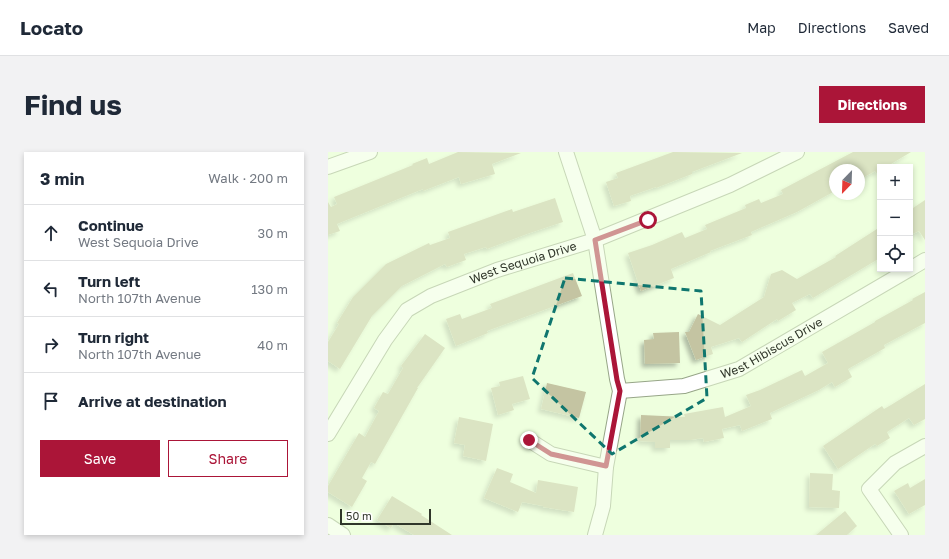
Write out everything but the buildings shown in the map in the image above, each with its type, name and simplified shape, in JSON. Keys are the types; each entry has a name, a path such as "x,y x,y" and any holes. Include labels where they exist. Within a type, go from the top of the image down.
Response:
{"street":[{"path":"328,167 370,152"},
{"path":"566,152 595,240 620,391 606,466 603,506 595,535"},
{"name":"West Sequoia Drive","path":"328,434 385,340 407,310 431,296 497,270 595,240 730,185 797,152"},
{"name":"West Hibiscus Drive","path":"913,267 925,260"},
{"name":"West Hibiscus Drive","path":"620,391 684,386 739,369 905,272"},
{"path":"529,440 551,454 606,466"},
{"path":"901,535 869,489 895,463 925,446"},
{"path":"328,526 343,535"}],"highlighted area":[{"path":"565,278 701,291 707,398 612,454 532,378"}],"route":[{"path":"529,440 551,454 606,466 620,391 595,240 648,220"}]}
